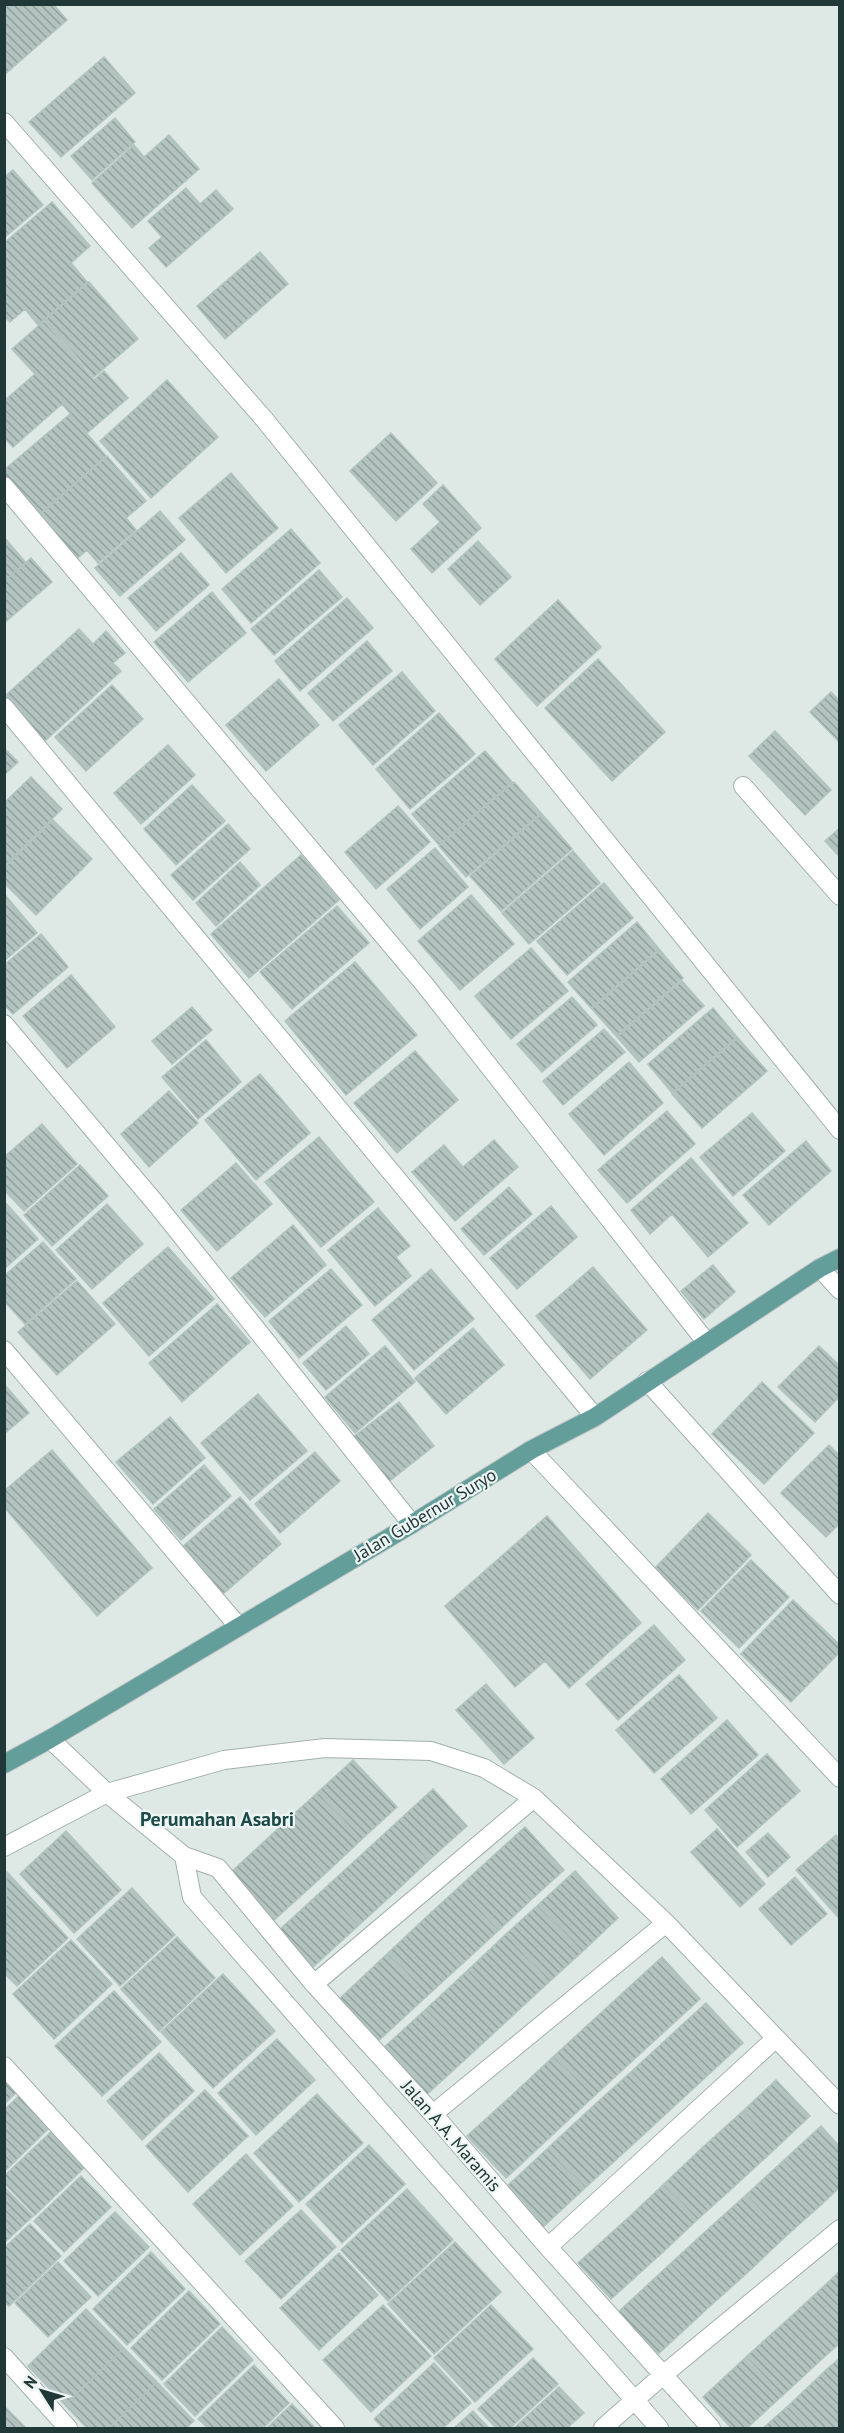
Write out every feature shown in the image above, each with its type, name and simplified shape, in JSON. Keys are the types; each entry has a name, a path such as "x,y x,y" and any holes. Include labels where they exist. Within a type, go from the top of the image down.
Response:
{"main road":[{"name":"Jalan Gubernur Suryo","path":"4,1764 412,1524 531,1450 595,1417 820,1268 840,1258"}],"street":[{"path":"4,122 264,419 840,1130"},
{"path":"4,486 425,985 707,1343"},
{"path":"4,707 564,1384 595,1417"},
{"path":"743,786 840,896"},
{"path":"4,1024 157,1205 412,1524"},
{"path":"820,1268 840,1290"},
{"path":"4,1350 238,1626"},
{"path":"647,1381 840,1595"},
{"path":"531,1450 840,1778"},
{"name":"Jalan A.A. Maramis","path":"50,1739 106,1793 184,1856 218,1868 314,1984 433,2114 548,2247 711,2428"},
{"path":"4,1847 106,1793 224,1760 325,1748 431,1751 484,1768 534,1798 666,1923 840,2105"},
{"path":"314,1984 534,1798"},
{"name":"Jalan A.A. Maramis","path":"184,1856 192,1897 659,2428"},
{"path":"433,2114 666,1923"},
{"path":"548,2247 776,2038"},
{"path":"4,2066 335,2428"},
{"path":"603,2428 663,2375 840,2229"},
{"path":"4,2356 60,2426"}],"building":[{"path":"4,4 53,4 67,20 4,75"},
{"path":"104,57 135,93 61,157 29,122"},
{"path":"115,118 135,142 92,180 71,156"},
{"path":"169,135 199,169 132,228 92,183 134,145 144,157"},
{"path":"13,170 43,205 4,238 4,177"},
{"path":"186,188 200,204 216,190 233,209 166,267 149,248 162,237 148,221"},
{"path":"52,202 90,246 71,263 87,282 38,325 25,309 10,322 4,316 4,243"},
{"path":"260,252 288,284 225,339 197,306"},
{"path":"89,282 138,339 94,377 45,320"},
{"path":"44,321 94,380 104,371 128,398 87,433 62,404 13,447 4,438 4,401 35,374 12,349"},
{"path":"167,380 218,437 151,498 100,441"},
{"path":"70,414 106,456 35,518 4,483 4,470"},
{"path":"391,433 437,483 396,521 350,471"},
{"path":"107,456 146,501 126,518 136,530 98,563 87,550 73,562 35,519"},
{"path":"231,473 278,528 226,573 179,518"},
{"path":"443,485 481,528 432,573 411,549 440,522 423,504"},
{"path":"160,511 185,540 120,596 95,568"},
{"path":"291,529 320,563 251,623 222,589"},
{"path":"4,537 26,563 4,581"},
{"path":"478,541 511,577 480,605 448,569"},
{"path":"181,553 209,585 156,631 128,598"},
{"path":"31,558 52,582 4,623 4,581"},
{"path":"319,570 342,597 274,655 251,629"},
{"path":"212,592 246,633 188,682 154,642"},
{"path":"347,598 373,628 300,691 275,661"},
{"path":"558,600 601,647 537,706 495,659"},
{"path":"79,629 93,644 106,631 125,653 113,663 121,671 45,741 5,696"},
{"path":"367,641 392,671 333,721 308,693"},
{"path":"598,659 665,732 612,781 545,708"},
{"path":"402,672 435,711 373,765 339,725"},
{"path":"279,679 319,725 266,771 226,725"},
{"path":"112,685 143,719 86,771 55,737"},
{"path":"831,692 840,701 840,743 810,712"},
{"path":"439,713 475,754 410,809 376,769"},
{"path":"775,731 831,790 805,815 749,756"},
{"path":"168,745 195,775 141,824 114,793"},
{"path":"4,748 18,762 4,775"},
{"path":"485,751 512,782 439,845 412,814"},
{"path":"31,777 62,809 4,866 4,803"},
{"path":"514,782 541,813 466,877 439,846"},
{"path":"192,785 225,821 176,865 144,829"},
{"path":"398,806 430,842 376,889 345,852"},
{"path":"542,814 572,849 501,911 470,876"},
{"path":"53,820 92,859 36,915 4,883 4,868"},
{"path":"228,824 250,849 193,900 171,875"},
{"path":"840,828 840,857 825,841"},
{"path":"435,848 468,887 420,929 387,889"},
{"path":"573,851 600,883 529,944 502,913"},
{"path":"301,855 339,900 249,978 211,934"},
{"path":"240,862 260,885 216,926 196,903"},
{"path":"604,883 633,918 567,975 537,941"},
{"path":"471,895 514,944 460,990 418,941"},
{"path":"6,896 37,933 4,961 4,897"},
{"path":"337,906 369,943 292,1009 260,972"},
{"path":"637,922 659,949 591,1008 568,982"},
{"path":"41,934 68,967 13,1014 4,1005 4,965"},
{"path":"531,948 568,991 511,1039 475,996"},
{"path":"660,950 683,978 616,1036 592,1009"},
{"path":"355,962 417,1035 346,1095 285,1021"},
{"path":"71,975 115,1027 67,1068 23,1016"},
{"path":"682,981 704,1006 639,1062 617,1037"},
{"path":"572,997 597,1025 542,1072 517,1044"},
{"path":"192,1007 212,1030 172,1064 152,1041"},
{"path":"713,1008 737,1037 672,1093 648,1064"},
{"path":"604,1029 625,1052 563,1105 543,1081"},
{"path":"738,1038 767,1071 702,1128 672,1094"},
{"path":"206,1040 241,1082 198,1119 162,1077"},
{"path":"415,1051 458,1100 397,1153 354,1103"},
{"path":"629,1062 663,1103 604,1155 569,1114"},
{"path":"260,1074 310,1133 256,1180 205,1120"},
{"path":"169,1091 198,1123 149,1167 121,1134"},
{"path":"667,1111 695,1144 627,1203 598,1170"},
{"path":"752,1113 785,1151 733,1196 700,1157"},
{"path":"42,1124 77,1164 24,1211 4,1190 4,1157"},
{"path":"319,1137 374,1202 321,1247 265,1182"},
{"path":"494,1140 518,1167 455,1221 412,1172 444,1145 463,1167"},
{"path":"806,1141 831,1171 769,1225 743,1195"},
{"path":"691,1158 748,1223 708,1257 672,1214 650,1234 631,1210"},
{"path":"236,1163 272,1204 217,1251 181,1210"},
{"path":"80,1165 108,1196 52,1246 24,1215"},
{"path":"509,1187 532,1214 484,1255 461,1229"},
{"path":"4,1201 38,1239 4,1269"},
{"path":"107,1204 143,1244 92,1289 56,1250"},
{"path":"551,1206 577,1237 517,1289 490,1258"},
{"path":"378,1208 410,1246 396,1257 411,1276 375,1306 328,1250"},
{"path":"293,1225 326,1265 265,1317 231,1278"},
{"path":"43,1242 76,1279 25,1324 4,1301 4,1276"},
{"path":"168,1247 214,1299 149,1356 103,1303"},
{"path":"713,1265 735,1292 704,1319 681,1291"},
{"path":"593,1267 647,1330 590,1379 536,1316"},
{"path":"331,1269 362,1305 299,1358 269,1321"},
{"path":"431,1269 474,1319 414,1370 372,1320"},
{"path":"77,1281 115,1324 57,1375 18,1332"},
{"path":"217,1304 250,1342 182,1402 149,1363"},
{"path":"346,1326 369,1354 326,1390 303,1363"},
{"path":"473,1328 504,1365 446,1414 415,1378"},
{"path":"385,1346 415,1382 355,1433 325,1397"},
{"path":"819,1346 840,1366 840,1396 815,1422 778,1387"},
{"path":"762,1382 814,1433 764,1484 712,1434"},
{"path":"4,1384 29,1413 4,1434"},
{"path":"258,1394 307,1451 250,1500 201,1443"},
{"path":"399,1402 434,1446 387,1483 352,1438"},
{"path":"170,1417 205,1458 153,1504 116,1462"},
{"path":"829,1445 840,1456 840,1523 826,1537 781,1493"},
{"path":"52,1450 152,1568 97,1616 4,1507 4,1491"},
{"path":"315,1452 340,1481 280,1533 255,1504"},
{"path":"204,1465 231,1496 181,1540 154,1509"},
{"path":"240,1497 281,1544 223,1594 182,1547"},
{"path":"708,1513 751,1555 698,1610 655,1568"},
{"path":"547,1516 641,1623 569,1688 545,1661 515,1687 445,1606"},
{"path":"751,1560 789,1597 739,1648 701,1611"},
{"path":"793,1600 840,1645 840,1652 791,1702 741,1654"},
{"path":"654,1625 685,1660 618,1720 586,1684"},
{"path":"679,1675 717,1718 654,1773 616,1730"},
{"path":"486,1684 534,1738 504,1764 456,1710"},
{"path":"727,1720 758,1755 691,1814 661,1779"},
{"path":"767,1754 800,1791 737,1847 705,1810"},
{"path":"353,1760 397,1807 361,1840 318,1792"},
{"path":"433,1789 467,1826 429,1860 396,1823"},
{"path":"318,1792 361,1840 326,1873 282,1825"},
{"path":"396,1823 429,1860 393,1894 359,1857"},
{"path":"282,1825 326,1873 272,1922 228,1875"},
{"path":"525,1827 564,1870 532,1899 493,1856"},
{"path":"717,1829 765,1884 740,1907 691,1852"},
{"path":"66,1831 121,1890 74,1933 20,1874"},
{"path":"768,1833 790,1857 768,1877 746,1852"},
{"path":"836,1835 840,1840 838,1917 796,1870"},
{"path":"493,1856 532,1899 499,1930 459,1887"},
{"path":"359,1857 393,1894 359,1925 325,1888"},
{"path":"575,1871 618,1918 582,1952 538,1905"},
{"path":"7,1872 68,1938 17,1986 4,1973"},
{"path":"795,1877 827,1914 791,1945 759,1909"},
{"path":"459,1887 499,1930 462,1964 422,1921"},
{"path":"132,1888 175,1935 120,1986 77,1939"},
{"path":"325,1888 359,1925 311,1969 277,1932"},
{"path":"538,1905 582,1952 549,1982 506,1934"},
{"path":"422,1921 462,1964 427,1996 388,1953"},
{"path":"506,1934 549,1982 510,2018 467,1971"},
{"path":"177,1937 215,1978 159,2031 121,1989"},
{"path":"71,1940 112,1984 54,2039 13,1994"},
{"path":"388,1953 427,1996 376,2043 337,2001"},
{"path":"662,1957 700,1999 665,2031 627,1989"},
{"path":"467,1971 510,2018 469,2056 425,2010"},
{"path":"223,1974 275,2031 213,2088 161,2032"},
{"path":"627,1989 665,2031 592,2098 554,2056"},
{"path":"114,1991 161,2042 102,2096 55,2046"},
{"path":"706,2003 743,2043 708,2075 671,2035"},
{"path":"425,2010 469,2056 424,2097 380,2051"},
{"path":"671,2035 708,2075 668,2112 631,2072"},
{"path":"277,2039 315,2080 256,2135 218,2093"},
{"path":"159,2053 194,2091 142,2140 107,2101"},
{"path":"554,2056 592,2098 548,2139 510,2097"},
{"path":"631,2072 668,2112 629,2148 592,2107"},
{"path":"4,2079 17,2092 4,2104"},
{"path":"776,2080 810,2116 776,2148 743,2111"},
{"path":"205,2090 248,2136 188,2192 146,2146"},
{"path":"317,2094 363,2143 299,2202 254,2153"},
{"path":"20,2095 50,2127 4,2172 4,2110"},
{"path":"510,2097 548,2139 506,2178 467,2136"},
{"path":"592,2107 629,2148 585,2188 548,2148"},
{"path":"743,2111 776,2148 738,2183 704,2146"},
{"path":"821,2126 840,2147 840,2187 822,2204 783,2161"},
{"path":"52,2131 86,2166 35,2215 4,2183 4,2176"},
{"path":"369,2145 405,2184 342,2243 306,2204"},
{"path":"704,2146 738,2183 697,2220 664,2184"},
{"path":"548,2148 585,2188 542,2228 505,2188"},
{"path":"246,2154 293,2206 240,2255 193,2204"},
{"path":"783,2161 822,2204 785,2237 746,2195"},
{"path":"81,2176 111,2207 64,2252 34,2221"},
{"path":"664,2184 697,2220 662,2253 629,2217"},
{"path":"4,2187 33,2216 4,2243"},
{"path":"407,2189 453,2240 388,2301 341,2250"},
{"path":"746,2195 785,2237 746,2274 706,2231"},
{"path":"301,2210 336,2247 281,2299 245,2261"},
{"path":"115,2212 149,2247 98,2296 64,2261"},
{"path":"629,2217 662,2253 611,2299 578,2263"},
{"path":"30,2224 61,2256 9,2306 4,2302 4,2248"},
{"path":"706,2231 746,2274 709,2307 670,2264"},
{"path":"455,2242 501,2292 434,2354 388,2304"},
{"path":"151,2252 185,2289 127,2345 93,2309"},
{"path":"339,2253 378,2295 319,2350 280,2308"},
{"path":"58,2262 91,2297 48,2337 15,2303"},
{"path":"670,2264 709,2307 654,2358 614,2316"},
{"path":"840,2271 840,2305 823,2287"},
{"path":"823,2287 840,2305 840,2343 822,2359 786,2321"},
{"path":"189,2291 220,2324 162,2380 131,2348"},
{"path":"383,2305 431,2356 371,2412 323,2360"},
{"path":"491,2305 533,2349 475,2402 434,2358"},
{"path":"86,2309 124,2348 65,2405 28,2366"},
{"path":"786,2321 822,2359 782,2396 746,2357"},
{"path":"222,2327 253,2360 195,2416 164,2384"},
{"path":"124,2348 157,2382 109,2428 87,2428 65,2405"},
{"path":"746,2357 782,2396 747,2428 731,2428 703,2397"},
{"path":"533,2358 558,2384 510,2428 496,2428 478,2409"},
{"path":"840,2358 840,2383 827,2369"},
{"path":"434,2363 471,2403 443,2428 383,2428 374,2419"},
{"path":"254,2365 289,2403 263,2428 208,2428 198,2419"},
{"path":"827,2369 840,2383 840,2428 809,2428 788,2406"},
{"path":"157,2382 194,2421 186,2428 109,2428"},
{"path":"559,2387 584,2413 567,2428 514,2428"},
{"path":"292,2404 315,2428 267,2428"},
{"path":"4,2406 26,2428 4,2428"},
{"path":"788,2406 809,2428 763,2428"},
{"path":"473,2411 489,2428 454,2428"}],"district":[{"name":"Perumahan Asabri","path":"217,1819"}]}
